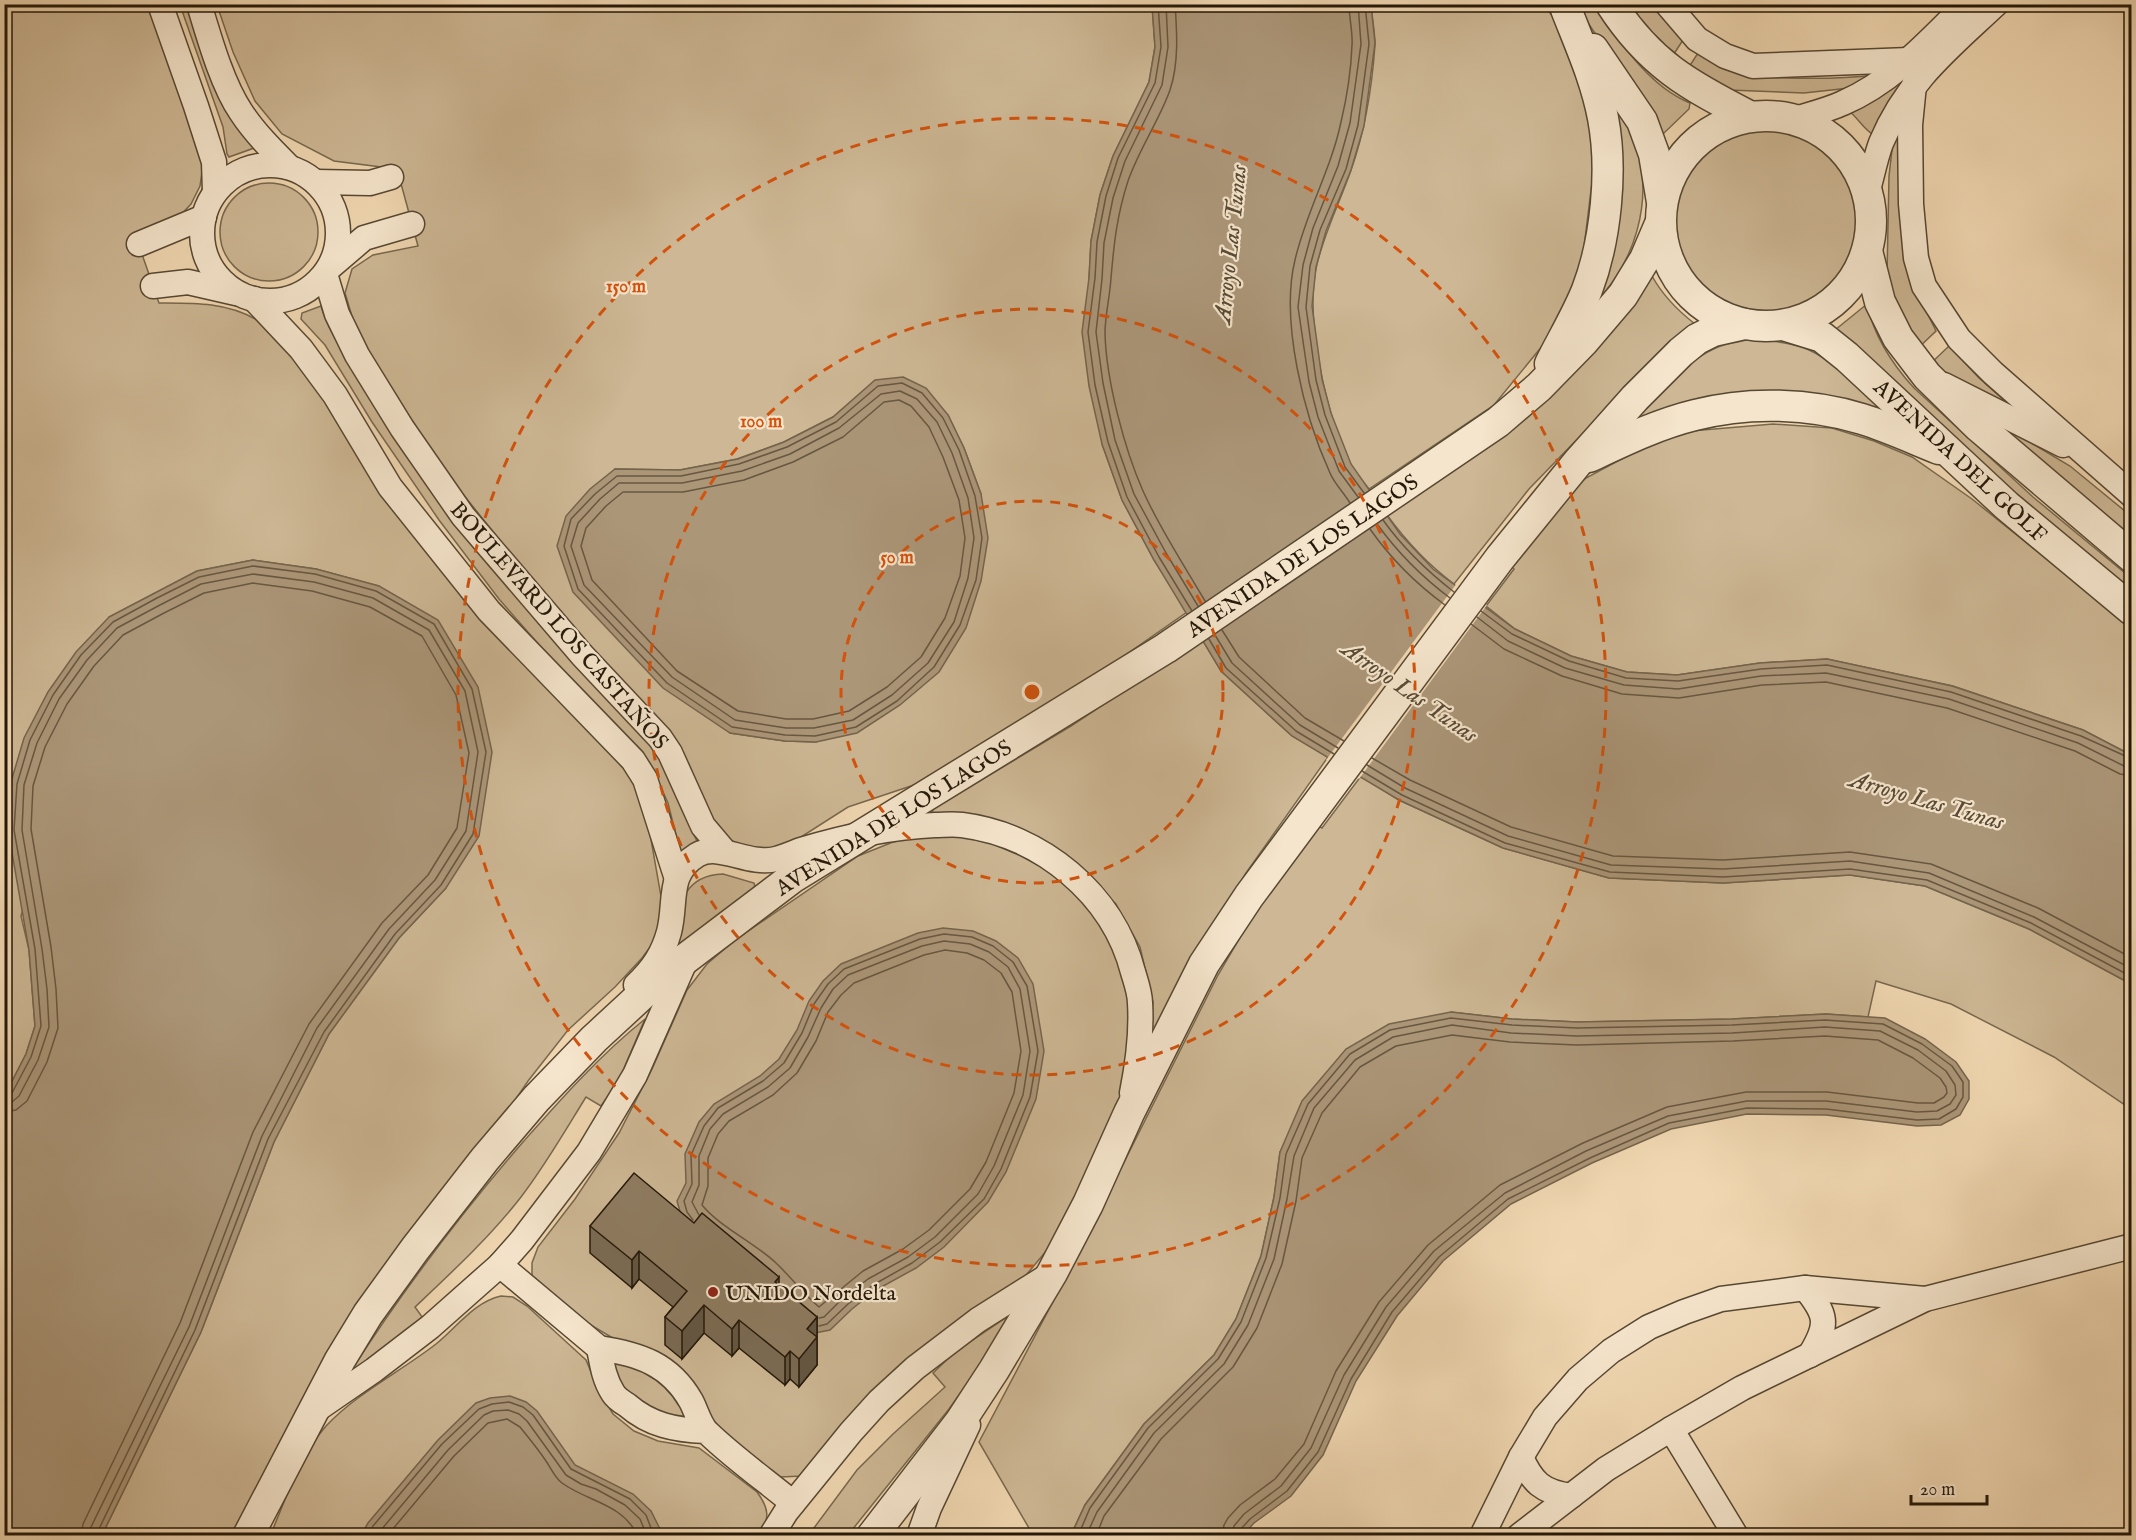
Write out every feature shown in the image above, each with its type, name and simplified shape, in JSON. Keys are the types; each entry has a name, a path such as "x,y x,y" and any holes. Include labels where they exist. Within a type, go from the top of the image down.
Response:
{"street":[{"path":"160,4 214,162 215,192"},
{"path":"199,4 227,85 240,111 269,147 289,167"},
{"path":"1667,4 1697,39 1725,56 1753,66 1923,55"},
{"path":"1966,4 1923,55 1914,85 1910,125 1911,204 1916,258 1924,286 1959,339 1993,373 2132,495"},
{"path":"1795,119 1844,103 1876,85 1996,4"},
{"path":"1564,7 1642,121 1654,154 1663,247 1672,269 1685,289 1702,305 1722,317 1744,324"},
{"path":"1539,387 1586,291 1598,248 1605,204 1608,160 1603,118 1592,76 1564,7"},
{"path":"1616,9 1630,33 1674,75 1749,116"},
{"path":"1867,193 1880,145 1896,112 1914,85"},
{"path":"872,1536 960,1422 1052,1273 1088,1204 1129,1113 1204,964 1306,817 1500,558 1578,462 1635,398 1697,339 1713,331 1744,324 1783,325 1811,316 1835,300 1854,278 1867,251 1871,222 1867,193 1857,168 1840,146 1819,130 1795,119 1772,115 1749,116 1724,124 1701,137 1677,165 1661,213"},
{"path":"248,297 222,281 209,262 202,240 204,217 215,192 230,178 248,168 268,165 289,167 316,182 330,201 338,223 337,246 327,271"},
{"path":"316,182 370,183 391,177"},
{"name":"AVENIDA DE LOS LAGOS","path":"248,1536 311,1413 368,1314 484,1159 536,1099 594,1039 660,978 792,878 1166,648 1498,422 1539,387 1584,342 1623,295 1645,259 1661,213"},
{"path":"139,244 204,217"},
{"path":"153,286 188,282 274,301 293,297 310,288 364,238 412,224"},
{"name":"AVENIDA DEL GOLF","path":"1867,251 1880,302 1898,338 1927,376 1978,426 2132,556"},
{"name":"BOULEVARD LOS CASTAÑOS","path":"327,271 337,314 357,355 402,428 463,516 582,655 660,738 670,753 703,826 725,852"},
{"name":"BOULEVARD LOS CASTAÑOS","path":"248,297 301,349 335,395 390,487 489,611 633,760 645,779 676,876 669,932 660,956 648,974 572,1044 554,1065 536,1099"},
{"name":"AVENIDA DEL GOLF","path":"1783,325 1822,337 1839,350 2007,506 2132,609"},
{"path":"1927,376 2091,460"},
{"path":"1578,462 1640,433 1684,418 1749,406 1814,408 1862,419 1952,454"},
{"path":"676,876 690,860 699,854 725,852 762,862 864,833 920,826 961,825 1009,836 1053,859 1091,891 1113,923 1129,955 1140,1001 1139,1053 1129,1113"},
{"path":"311,1413 374,1370 429,1327 500,1265 589,1152 635,1075 687,957"},
{"path":"1519,1536 1606,1469 1671,1429 1742,1388 1925,1299 2132,1246"},
{"path":"500,1265 599,1348 644,1357 664,1369 686,1392 705,1431 793,1503"},
{"path":"771,1536 793,1503 879,1401 915,1368 978,1320 1052,1273"},
{"path":"1482,1536 1521,1457 1545,1417 1578,1379 1611,1351 1649,1327 1721,1299 1804,1288 1925,1299"},
{"path":"1804,1288 1820,1306 1823,1320 1821,1337 1810,1355"},
{"path":"599,1348 602,1370 613,1394 632,1410 660,1426 705,1431"},
{"path":"919,1536 929,1508 994,1370"},
{"path":"1671,1429 1737,1536"},
{"path":"1521,1457 1528,1474 1541,1487 1556,1494 1570,1496"}],"shaded area":[{"path":"5,5 153,5 204,158 200,186 191,204 177,219 136,237 159,303 209,305 233,310 257,320 283,340 448,571 513,653 581,718 625,769 640,796 649,828 662,902 659,935 642,958 615,987 568,1030 528,1081 490,1137 394,1253 344,1332 234,1535 102,1535 201,1332 274,1142 329,1034 399,938 446,888 379,586 316,569 253,560 197,571 109,617 21,916 29,950 35,1026 26,1054 5,1095"},
{"path":"180,5 193,5 257,147 229,157 227,154 223,127"},
{"path":"217,5 1152,5 1155,47 1149,82 1113,156 1100,195 1091,241 1089,278 1102,444 1122,500 1154,560 1187,612 1065,697 935,778 848,807 776,853 747,854 718,834 675,738 635,698 535,584 442,468 357,333 345,293 352,269 373,255 418,246 397,169 334,161 282,134 255,101 233,52","holes":["875,381 948,415 964,448 981,494 816,742 785,741 730,733 615,469 680,470 737,459 784,442 833,417"]},
{"path":"1371,5 1544,5 1554,18 1591,106 1595,158 1583,255 1575,285 1543,345 1494,405 1369,489 1350,463 1333,419 1315,338 1313,311 1317,264 1356,155 1367,109 1375,45"},
{"path":"1576,5 1595,5 1648,74 1675,95 1690,103 1689,109 1664,133 1661,132"},
{"path":"1631,5 1655,5 1683,40 1670,60 1639,25"},
{"path":"1698,53 1722,68 1754,76 1842,78 1876,75 1859,87 1804,93 1729,90 1687,70"},
{"path":"1920,65 1874,135 1849,111"},
{"path":"1603,95 1631,128 1641,166 1643,188 1637,230 1630,250 1608,288 1594,304"},
{"path":"1897,123 1913,284 1936,331 1916,350 1904,327 1887,275 1889,176"},
{"path":"1767,125 1803,132 1833,152 1853,182 1860,218 1853,254 1833,284 1803,304 1767,311 1731,304 1701,284 1681,254 1674,218 1681,182 1701,152 1731,132"},
{"path":"269,183 288,187 304,197 314,213 318,232 314,251 304,267 288,277 269,281 250,277 234,267 224,251 220,232 224,213 234,197 250,187"},
{"path":"1649,276 1652,276 1671,302 1695,324 1616,399 1529,489 1454,584 1418,552 1387,515"},
{"path":"1867,304 1874,327 1885,349 1914,388 2033,497 2131,578 2131,597 2023,507 1835,330"},
{"path":"321,306 335,338 388,423 456,521 557,644 650,743 666,768 699,845 681,855 668,803 654,772 639,750 548,655 499,599 439,520 372,422 325,345 301,319 302,313"},
{"path":"1751,339 1793,345 1819,355 1853,381 1894,421 1850,412 1633,426 1658,392 1694,360 1726,344"},
{"path":"1949,346 1979,378 2023,417 1928,366"},
{"path":"1993,420 2070,466 2131,516 2131,540"},
{"path":"1773,424 1832,428 1874,441 1912,457 1972,499 2131,627 2131,755 2083,730 1953,686 1827,659 1760,663 1677,675 1627,672 1571,656 1515,629 1486,606 1514,569 1506,562 1545,513 1586,478 1653,442 1691,431"},
{"path":"1202,639 1221,671 1292,736 1328,757 1246,873 1196,955 1154,1035 1151,1029 1153,1002 1140,947 1116,904 1081,869 931,816 933,809 1071,726"},
{"path":"1361,776 1399,800 1503,848 1609,878 1723,883 1850,875 1925,886 2029,929 2131,984 2131,1109 2054,1057 1951,1004 1876,981 1868,1017 1826,1014 1732,1019 1577,1022 1512,1019 1451,1012 1280,1152 1274,1197 1261,1256 1236,1319 1214,1355 1144,1424 1085,1505 1071,1535 1033,1535 979,1442 1076,1258 1218,975 1263,898 1314,823 1322,828"},
{"path":"926,834 961,836 993,844 1021,856 1045,869 1071,890 1095,916 1114,948 1132,1005 1130,1071 1115,1112 1057,1238 1022,1280 803,1476 780,1477 726,1436 706,1411 643,1350 611,1337 584,1321 547,1293 532,1276 532,1263 538,1247 575,1199 619,1133 652,1069 687,990 707,964 735,940 858,856 893,842"},
{"path":"723,874 754,883 755,887 673,951 680,911 688,889 708,876"},
{"path":"645,1019 619,1080 601,1106 586,1097 555,1148 509,1212 470,1254 415,1307 425,1321 351,1371 412,1282 500,1169 582,1078 612,1047"},
{"path":"501,1296 513,1297 527,1306 586,1360 599,1391 613,1414 634,1431 658,1441 699,1448 757,1492 767,1513 760,1536 270,1536 308,1451 326,1426 351,1403 436,1344 474,1309"},
{"path":"1010,1315 976,1371 949,1409 848,1535 808,1536 857,1470 945,1387 933,1373 955,1352"},
{"path":"614,1362 636,1362 677,1395 685,1412 683,1419 678,1421 658,1412 626,1392 614,1373"}],"water":[{"name":"Arroyo Las Tunas","path":"1152,5 1371,5 1375,43 1364,126 1351,170 1326,231 1316,267 1312,306 1322,379 1331,413 1351,464 1400,534 1433,569 1515,629 1571,656 1627,672 1677,675 1760,663 1827,659 1952,686 2083,730 2131,755 2131,984 2029,929 1925,886 1850,875 1723,883 1609,878 1503,848 1399,800 1292,736 1221,671 1154,560 1122,500 1102,444 1089,386 1082,332 1091,241 1100,195 1113,156 1149,82 1155,47"},
{"path":"903,377 926,388 948,415 964,448 981,494 988,538 981,581 966,628 939,672 900,705 857,733 816,742 785,741 730,733 663,688 573,592 557,546 566,516 590,489 615,469 680,470 738,459 784,442 833,417 875,380"},
{"path":"253,560 316,569 379,586 438,620 478,687 492,752 479,836 446,888 399,938 329,1034 274,1142 201,1332 102,1535 5,1535 5,1095 26,1054 35,1026 29,950 8,830 11,782 24,738 48,692 76,652 109,617 197,571"},
{"path":"943,928 973,931 996,941 1018,958 1033,984 1044,1051 1036,1099 1006,1172 988,1202 944,1247 916,1268 876,1290 830,1330 815,1333 681,1215 677,1201 686,1183 685,1154 699,1122 714,1104 760,1076 779,1059 797,1030 809,1001 823,981 841,964 918,933"},
{"path":"1451,1012 1512,1019 1577,1022 1732,1019 1826,1014 1885,1018 1925,1039 1956,1062 1969,1081 1969,1099 1960,1115 1941,1125 1917,1126 1826,1115 1747,1114 1671,1129 1592,1163 1511,1204 1443,1261 1397,1316 1356,1381 1323,1455 1291,1496 1254,1523 1243,1535 1071,1535 1085,1505 1144,1424 1214,1355 1236,1319 1261,1256 1274,1197 1280,1152 1302,1101 1346,1049 1389,1024"},
{"path":"510,1396 526,1402 537,1411 575,1465 633,1494 651,1511 660,1529 660,1535 361,1535 368,1523 438,1440 476,1403 490,1398"}],"pier":[{"path":"1457,583 1487,605 1359,779 1326,760"}],"building":[{"path":"634,1173 694,1223 702,1213 779,1277 775,1282 817,1317 807,1329 817,1337 799,1359 790,1351 785,1357 739,1320 732,1329 704,1305 682,1331 665,1317 687,1291 639,1251 632,1260 590,1226"}],"place":[{"name":"UNIDO Nordelta","path":"713,1292"}]}
